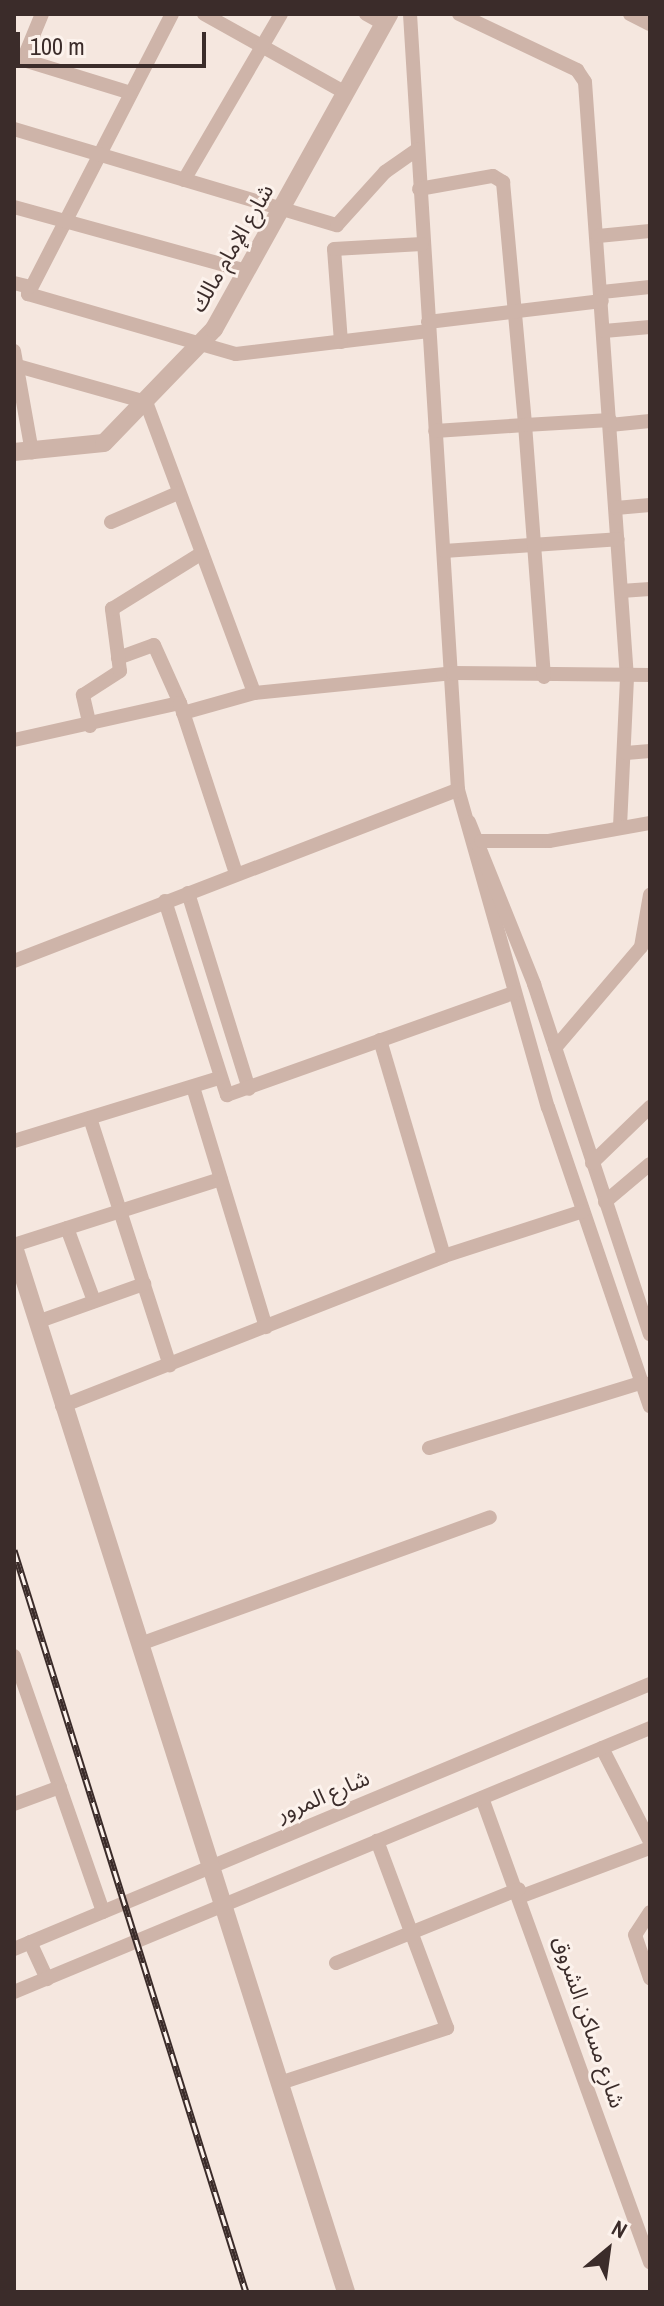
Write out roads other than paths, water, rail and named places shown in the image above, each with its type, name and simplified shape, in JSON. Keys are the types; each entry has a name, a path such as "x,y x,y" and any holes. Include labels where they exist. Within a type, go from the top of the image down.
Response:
{"street":[{"path":"42,14 18,59 131,93"},
{"path":"172,14 30,287 34,297 243,355 341,342 650,287"},
{"path":"204,14 346,93"},
{"path":"184,180 281,14"},
{"path":"366,14 386,19"},
{"path":"410,14 458,790 514,993 583,1211 650,1406"},
{"path":"459,14 583,76 598,236 627,678 626,753 620,826"},
{"path":"630,14 650,24"},
{"name":"شارع الإمام مالك","path":"23,452 104,443 202,342 281,210 386,19"},
{"path":"14,129 281,210 341,224 385,172 417,150"},
{"path":"419,189 501,179 516,311 544,677"},
{"path":"14,207 246,271"},
{"path":"598,236 650,231"},
{"path":"341,342 334,249 422,244"},
{"path":"14,283 30,287"},
{"path":"604,331 650,327"},
{"path":"23,452 15,361 146,402 254,693"},
{"path":"435,431 650,421"},
{"path":"111,522 178,493"},
{"path":"616,508 650,505"},
{"path":"444,551 618,539"},
{"path":"90,726 83,695 118,676 112,609 202,553"},
{"path":"621,591 650,589"},
{"path":"118,658 154,645 181,708 236,873"},
{"path":"14,740 254,693 453,673 627,678 650,675"},
{"path":"626,753 650,751"},
{"path":"14,961 458,790"},
{"path":"462,811 481,841 555,1048 650,1334"},
{"path":"481,841 549,841 650,823"},
{"path":"188,893 249,1089"},
{"path":"555,1048 646,944 650,895"},
{"path":"165,901 219,1078 227,1095 514,993"},
{"path":"380,1040 444,1256"},
{"path":"14,1141 219,1078"},
{"path":"193,1087 266,1327"},
{"path":"592,1163 650,1107"},
{"path":"90,1118 170,1365"},
{"path":"605,1202 650,1164"},
{"path":"221,1179 14,1246 62,1406 346,2292"},
{"path":"62,1406 444,1256 583,1211"},
{"path":"67,1228 94,1301"},
{"path":"37,1322 144,1284"},
{"path":"637,1298 650,1285"},
{"path":"429,1448 643,1382"},
{"path":"140,1644 490,1517"},
{"path":"14,1656 103,1912"},
{"name":"شارع المرور","path":"14,1949 650,1684"},
{"path":"14,1992 650,1728"},
{"path":"336,1963 650,1845 602,1748"},
{"path":"14,1804 60,1787"},
{"name":"شارع مساكن الشروق","path":"482,1798 520,1892 650,2263"},
{"path":"280,2083 445,2032 412,1932 377,1841"},
{"path":"650,1912 635,1935 650,1978"},
{"path":"30,1942 47,1979"}],"railway":[{"path":"14,1550 246,2292"}]}
